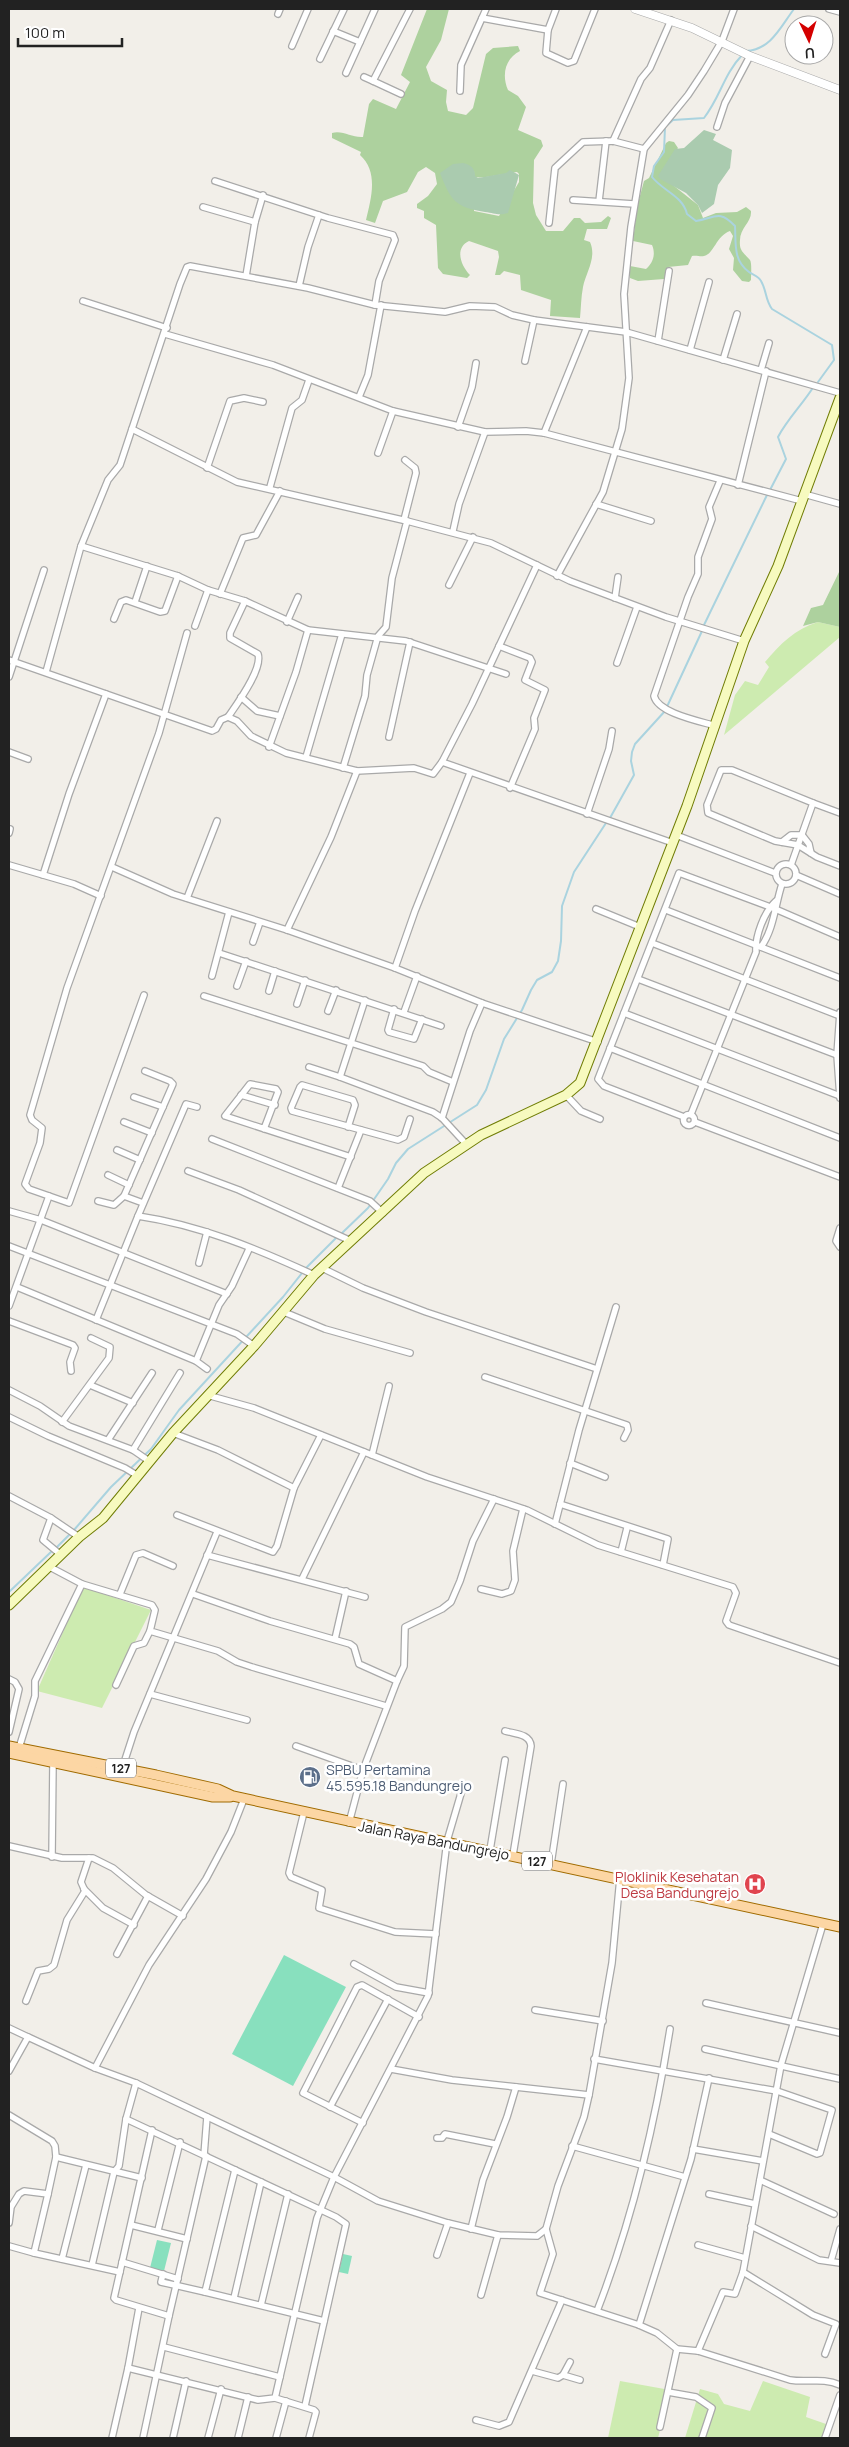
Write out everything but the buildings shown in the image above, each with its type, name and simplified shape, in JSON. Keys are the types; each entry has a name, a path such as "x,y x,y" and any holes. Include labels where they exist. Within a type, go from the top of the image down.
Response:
{"main road":[{"path":"9,1605 76,1535 103,1518 136,1474 145,1458 173,1433 284,1312 312,1274 322,1268 380,1210 424,1173 466,1144 540,1105 566,1095 580,1083 598,1042 716,726 744,641 778,566 837,413 840,398"},
{"name":"Jalan Raya Bandungrejo","path":"9,1746 218,1790 232,1796 349,1823 490,1850 840,1927"},
{"name":"Jalan Raya Bandungrejo","path":"9,1752 213,1797 232,1796"}],"street":[{"path":"292,46 308,9"},
{"path":"320,59 344,9"},
{"path":"346,73 375,9"},
{"path":"373,81 410,9"},
{"path":"460,91 462,64 486,9"},
{"path":"556,9 548,30 547,55 565,63 572,62 586,34 595,9"},
{"path":"635,9 657,12 670,20 722,41 750,56 840,90"},
{"path":"557,576 596,504 616,453 628,378 624,294 634,204 644,149 688,95 722,41 734,9"},
{"path":"829,9 840,12"},
{"path":"482,18 548,30"},
{"path":"613,141 641,79 650,68 670,20"},
{"path":"333,31 360,42"},
{"path":"717,128 726,103 750,56"},
{"path":"364,77 401,94"},
{"path":"599,201 606,141"},
{"path":"549,223 556,166 570,156 582,142 613,141 644,149"},
{"path":"215,181 263,195 319,215 393,235 393,246 379,281 378,305 368,375 359,398"},
{"path":"246,276 255,222 263,195"},
{"path":"573,200 634,204"},
{"path":"203,207 255,222"},
{"path":"299,286 319,215"},
{"path":"46,672 81,546 108,480 120,466 180,284 188,266 194,265 299,286 378,305 445,312 470,306 495,307 512,315 534,320 626,332 840,393"},
{"path":"658,341 669,272"},
{"path":"690,350 709,282"},
{"path":"83,301 166,331 273,365 393,411 484,432 526,431 544,433 720,481 840,504"},
{"path":"723,360 737,314"},
{"path":"525,361 534,320"},
{"path":"544,433 587,327"},
{"path":"738,485 764,371 768,343"},
{"path":"458,427 472,387 476,363"},
{"path":"270,488 292,408 302,400 309,380"},
{"path":"207,468 230,401 240,397 263,402"},
{"path":"378,453 393,411"},
{"path":"132,429 237,482 270,488 473,537 504,548 557,576 637,607 744,641"},
{"path":"453,531 459,504 484,432"},
{"path":"343,768 365,696 367,675 378,636 386,627 392,578 416,473 415,468 405,460"},
{"path":"716,726 664,709 656,703 655,691 699,570 698,557 712,518 709,507 720,481"},
{"path":"220,594 243,538 256,535 280,491"},
{"path":"596,504 651,521"},
{"path":"448,585 473,537"},
{"path":"81,546 178,576 208,590 245,601 287,622 308,630 378,636 410,642 506,674"},
{"path":"228,717 237,721 251,736 269,747 286,753 357,771 414,768 434,774 442,762 489,668 537,565"},
{"path":"135,602 147,566"},
{"path":"9,678 12,661 44,570"},
{"path":"114,619 123,600 135,602 160,612 165,611 178,576"},
{"path":"615,598 618,578"},
{"path":"195,626 208,590"},
{"path":"287,622 298,597"},
{"path":"12,661 46,672 80,687 214,731 221,720 228,717 241,697 251,680 259,658 258,654 230,638 230,633 245,601"},
{"path":"617,663 637,607"},
{"path":"269,747 308,630"},
{"path":"144,995 69,1203 26,1186 42,1135 42,1128 32,1120 30,1115 67,988 112,867 165,714 187,633"},
{"path":"306,757 342,634"},
{"path":"389,737 410,642"},
{"path":"499,646 530,658 532,662 525,680 545,692 534,718 535,729 510,788"},
{"path":"43,875 69,794 106,694"},
{"path":"241,697 257,711 280,716"},
{"path":"588,814 609,749 612,731"},
{"path":"9,752 28,759"},
{"path":"442,762 510,788 588,814 674,839 775,873"},
{"path":"840,813 732,770 721,770 707,805 707,812 782,842 798,846 840,866"},
{"path":"287,930 331,837 357,771"},
{"path":"395,968 470,773"},
{"path":"791,865 813,803"},
{"path":"187,898 216,821"},
{"path":"782,842 791,835 802,835"},
{"path":"802,835 809,844 811,853"},
{"path":"9,865 74,884 101,896"},
{"path":"781,865 791,865 795,869 796,875 791,883 782,884 777,880 775,873 781,865"},
{"path":"112,867 161,889 287,930 417,976 482,1003 598,1042"},
{"path":"691,1114 684,1117 599,1082 599,1076 679,874 777,910 840,937"},
{"path":"796,875 840,894"},
{"path":"756,952 763,946 777,910 776,901 782,884"},
{"path":"776,901 769,907 755,943 756,952 746,980 691,1114 694,1122 840,1176"},
{"path":"596,909 640,927"},
{"path":"666,910 763,946 840,978"},
{"path":"212,976 230,912"},
{"path":"253,942 260,922"},
{"path":"652,943 840,1016"},
{"path":"220,953 404,1012 441,1026"},
{"path":"238,986 246,961"},
{"path":"268,991 275,971"},
{"path":"404,1012 417,976"},
{"path":"638,979 836,1055"},
{"path":"297,1004 305,980"},
{"path":"328,1011 336,990"},
{"path":"204,996 423,1066 429,1072 453,1082"},
{"path":"340,1077 365,1000"},
{"path":"442,1118 482,1003"},
{"path":"394,1009 389,1032 414,1038 422,1019"},
{"path":"624,1014 840,1098 836,1055 840,1012"},
{"path":"610,1048 840,1138"},
{"path":"309,1067 433,1112 442,1118 466,1144"},
{"path":"98,1201 114,1205 124,1196 172,1083 145,1071"},
{"path":"225,1116 250,1084 276,1089 279,1095 264,1129"},
{"path":"348,1127 355,1105 353,1100 300,1087 291,1108 292,1111 348,1127 398,1140 404,1137 410,1119"},
{"path":"241,1095 275,1105"},
{"path":"566,1095 581,1111 600,1119"},
{"path":"134,1097 163,1107"},
{"path":"96,1320 143,1203 186,1104 197,1107"},
{"path":"218,1114 351,1157"},
{"path":"684,1117 687,1125 692,1125 694,1122"},
{"path":"124,1122 152,1133"},
{"path":"338,1188 361,1130"},
{"path":"212,1139 370,1201 380,1210"},
{"path":"117,1150 140,1160"},
{"path":"188,1171 239,1190 348,1240"},
{"path":"108,1175 129,1185"},
{"path":"9,1306 50,1196"},
{"path":"124,1196 143,1203"},
{"path":"9,1211 41,1220 228,1294"},
{"path":"138,1216 165,1220 206,1232 312,1274"},
{"path":"840,1228 836,1241 840,1247"},
{"path":"199,1263 206,1232"},
{"path":"9,1246 237,1334 252,1345"},
{"path":"196,1361 219,1305 228,1294 249,1249"},
{"path":"322,1268 363,1288 426,1312 597,1369"},
{"path":"17,1287 196,1361 207,1369"},
{"path":"555,1524 584,1411 616,1307"},
{"path":"284,1312 325,1329 410,1353"},
{"path":"9,1321 73,1345 71,1371"},
{"path":"62,1422 109,1358 110,1347 91,1338"},
{"path":"108,1440 152,1373"},
{"path":"133,1450 180,1373"},
{"path":"485,1377 627,1425 628,1429 624,1438"},
{"path":"90,1385 133,1402"},
{"path":"372,1455 389,1386"},
{"path":"9,1390 40,1406 62,1422 133,1450 145,1458"},
{"path":"208,1395 254,1408 427,1477 523,1509 589,1541 733,1587 736,1593 726,1621 730,1625 840,1663"},
{"path":"9,1417 136,1474"},
{"path":"173,1433 218,1450 294,1488"},
{"path":"177,1515 273,1552 277,1546 294,1488 321,1435"},
{"path":"302,1579 314,1552 332,1521 364,1452"},
{"path":"570,1463 605,1476"},
{"path":"9,1496 51,1518 76,1535"},
{"path":"349,1823 363,1770 386,1706 404,1666 405,1628 442,1609 451,1602 473,1541 494,1499"},
{"path":"560,1504 627,1528 668,1539 663,1565"},
{"path":"482,1589 502,1594 511,1591 515,1580 513,1550 523,1509"},
{"path":"51,1518 43,1538 58,1552"},
{"path":"621,1552 627,1528"},
{"path":"122,1769 150,1694 218,1532"},
{"path":"120,1594 136,1555 143,1553 173,1566"},
{"path":"207,1555 302,1579 365,1598"},
{"path":"48,1566 82,1584 120,1594 154,1607 150,1631 144,1643 134,1646 116,1685"},
{"path":"19,1748 35,1696 35,1681 82,1584"},
{"path":"335,1639 346,1591"},
{"path":"193,1594 270,1621 352,1645 359,1664 397,1682"},
{"path":"150,1631 222,1652 244,1665 386,1706"},
{"path":"9,1679 15,1682 18,1689 9,1732"},
{"path":"150,1694 247,1720"},
{"path":"505,1731 524,1736 529,1739 531,1746 512,1855"},
{"path":"296,1746 363,1770"},
{"path":"490,1850 505,1760"},
{"path":"52,1857 53,1762"},
{"path":"551,1864 563,1784"},
{"path":"275,2398 311,2235 320,2210 334,2177 419,2016 429,1993 447,1841 462,1790"},
{"path":"95,2068 149,1965 183,1916 231,1832 244,1799"},
{"path":"304,1812 289,1872 291,1876 322,1890 319,1908 395,1932 436,1934"},
{"path":"9,1846 52,1857 89,1858 113,1868 148,1896 183,1916"},
{"path":"89,1858 81,1882 84,1889 103,1908 134,1925"},
{"path":"620,1878 614,1948 589,2095 584,2117 572,2146 546,2230 553,2254 540,2293 639,2325 657,2333 677,2349 698,2351 790,2380 800,2382 820,2378 840,2384"},
{"path":"26,2001 38,1971 50,1969 54,1965 67,1920 84,1889"},
{"path":"117,1954 148,1896"},
{"path":"698,2351 723,2292 735,2294 743,2272 781,2065 823,1924"},
{"path":"354,1964 396,1987 429,1993"},
{"path":"363,2123 304,2095 303,2092 347,2005 360,1985 366,1986 419,2016"},
{"path":"330,2107 388,1999"},
{"path":"706,2003 840,2033"},
{"path":"535,2010 603,2020"},
{"path":"9,2028 95,2068 136,2083 334,2177 378,2201 448,2224 498,2235 537,2236 546,2230"},
{"path":"597,2311 642,2166 663,2072 670,2029"},
{"path":"9,2071 28,2037"},
{"path":"705,2049 840,2079"},
{"path":"594,2059 663,2072 709,2078 777,2092 831,2109 832,2114 820,2153 817,2154 769,2134"},
{"path":"391,2068 452,2080 589,2095"},
{"path":"639,2325 693,2149 709,2078"},
{"path":"92,2265 114,2172 119,2166 126,2119 136,2083"},
{"path":"471,2229 481,2187 516,2087"},
{"path":"9,2114 52,2141 56,2146 56,2157 34,2253"},
{"path":"143,2438 205,2156 207,2118"},
{"path":"126,2119 180,2142 234,2170 344,2221 346,2226 305,2406"},
{"path":"152,2130 114,2299 169,2316"},
{"path":"437,2138 442,2138 445,2134 495,2144"},
{"path":"158,2230 180,2142"},
{"path":"572,2146 685,2177"},
{"path":"693,2149 764,2161"},
{"path":"56,2157 142,2178"},
{"path":"62,2259 86,2165"},
{"path":"205,2292 234,2170"},
{"path":"760,2180 834,2214"},
{"path":"234,2298 260,2182"},
{"path":"9,2231 11,2208 18,2194 24,2191 48,2194"},
{"path":"261,2305 288,2194"},
{"path":"709,2194 755,2204"},
{"path":"131,2224 187,2238"},
{"path":"437,2255 448,2224"},
{"path":"751,2226 819,2260 840,2263"},
{"path":"831,2261 840,2229"},
{"path":"481,2294 498,2235"},
{"path":"698,2245 745,2258"},
{"path":"9,2246 120,2272"},
{"path":"122,2262 178,2278"},
{"path":"743,2272 813,2315 836,2324 825,2354"},
{"path":"163,2274 161,2282 324,2321"},
{"path":"476,2420 500,2426 509,2422 562,2300"},
{"path":"112,2438 139,2308"},
{"path":"164,2347 280,2377"},
{"path":"660,2427 677,2349"},
{"path":"563,2375 570,2362"},
{"path":"128,2368 258,2400 275,2398 305,2406 316,2412 310,2438"},
{"path":"532,2370 551,2377 563,2375 580,2380"},
{"path":"173,2438 186,2381"},
{"path":"208,2438 220,2390"},
{"path":"668,2392 696,2398 712,2408 702,2438"},
{"path":"825,2438 840,2395"},
{"path":"238,2438 248,2397"},
{"path":"276,2438 286,2401"}],"green space":[{"path":"427,9 449,9 441,40 426,67 431,81 447,90 446,102 448,111 466,115 473,108 486,54 493,48 518,46 520,51 508,62 505,78 508,90 518,96 526,107 518,130 541,140 543,146 534,160 533,203 536,215 546,231 563,231 574,218 580,218 585,223 601,222 608,216 611,218 607,229 587,229 584,240 590,242 592,259 583,287 580,318 550,316 551,300 521,290 520,275 504,271 500,275 495,275 499,257 498,251 469,241 464,244 460,257 470,275 467,278 443,274 438,268 436,225 424,218 424,211 417,208 417,204 428,196 437,184 435,173 426,167 418,172 407,192 383,201 375,223 366,220 372,186 370,169 360,155 361,152 332,138 332,133 336,132 363,137 369,104 373,99 396,109 410,82 401,75","holes":["475,170 475,177 489,177 517,172 519,174 519,182 499,216 474,211"]},
{"path":"704,130 716,134 713,140 732,150 730,168 718,185 714,204 702,213 698,205 686,193 660,179 658,176 675,149 684,148"},
{"path":"669,141 674,142 678,148 668,161 674,186 698,205 703,218 716,213 737,212 746,207 751,211 750,218 742,232 740,244 742,251 751,262 751,280 749,282 742,281 733,270 734,258 729,249 733,236 730,231 721,237 707,255 692,256 688,265 668,267 664,279 638,281 630,278 630,266 646,269 653,258 652,245 633,241 637,207 644,181 649,178 666,143"},
{"path":"463,163 472,167 475,176 478,178 506,173 510,170 519,175 508,213 499,214 475,210 460,205 455,201 447,190 440,173 453,164"},
{"path":"840,570 840,627 818,622 803,626 811,608 823,605"},
{"path":"818,622 840,627 840,637 724,735 735,695 745,681 758,685 769,667 765,662 776,649 795,633"},
{"path":"83,1587 151,1610 102,1708 37,1691"},
{"path":"284,1955 346,1987 293,2086 232,2054"},
{"path":"157,2240 171,2243 164,2271 150,2268"},
{"path":"343,2254 352,2256 348,2274 339,2272"},
{"path":"620,2381 670,2390 658,2438 608,2438"},
{"path":"763,2381 810,2397 806,2417 826,2424 822,2438 685,2438 700,2389 718,2394 724,2404 750,2411"}],"waterway":[{"path":"746,51 755,50 769,42 794,9"},
{"path":"743,54 726,78 704,118 673,120 665,127 664,152 654,166 652,177 677,198 687,214 696,221 717,216 730,221 735,226 736,251 740,262 749,272 760,279 772,309 832,345 834,360 818,382"},
{"path":"770,490 786,459 778,437 814,386"},
{"path":"704,625 767,495"},
{"path":"610,818 634,775 631,761 635,744 665,711 702,631"},
{"path":"341,1234 368,1208 388,1179 396,1163 408,1149 477,1105 486,1090 504,1039 522,1010 531,990 537,980 552,972 558,961 561,941 562,906 574,872 606,823"},
{"path":"74,1530 111,1487 151,1449 179,1410 283,1297 306,1268 337,1237"},
{"path":"56,1548 70,1534"},
{"path":"9,1592 52,1551"}],"place":[{"name":"SPBU Pertamina 45.595.18 Bandungrejo","path":"310,1777"},
{"name":"Ploklinik Kesehatan Desa Bandungrejo","path":"755,1884"}]}
